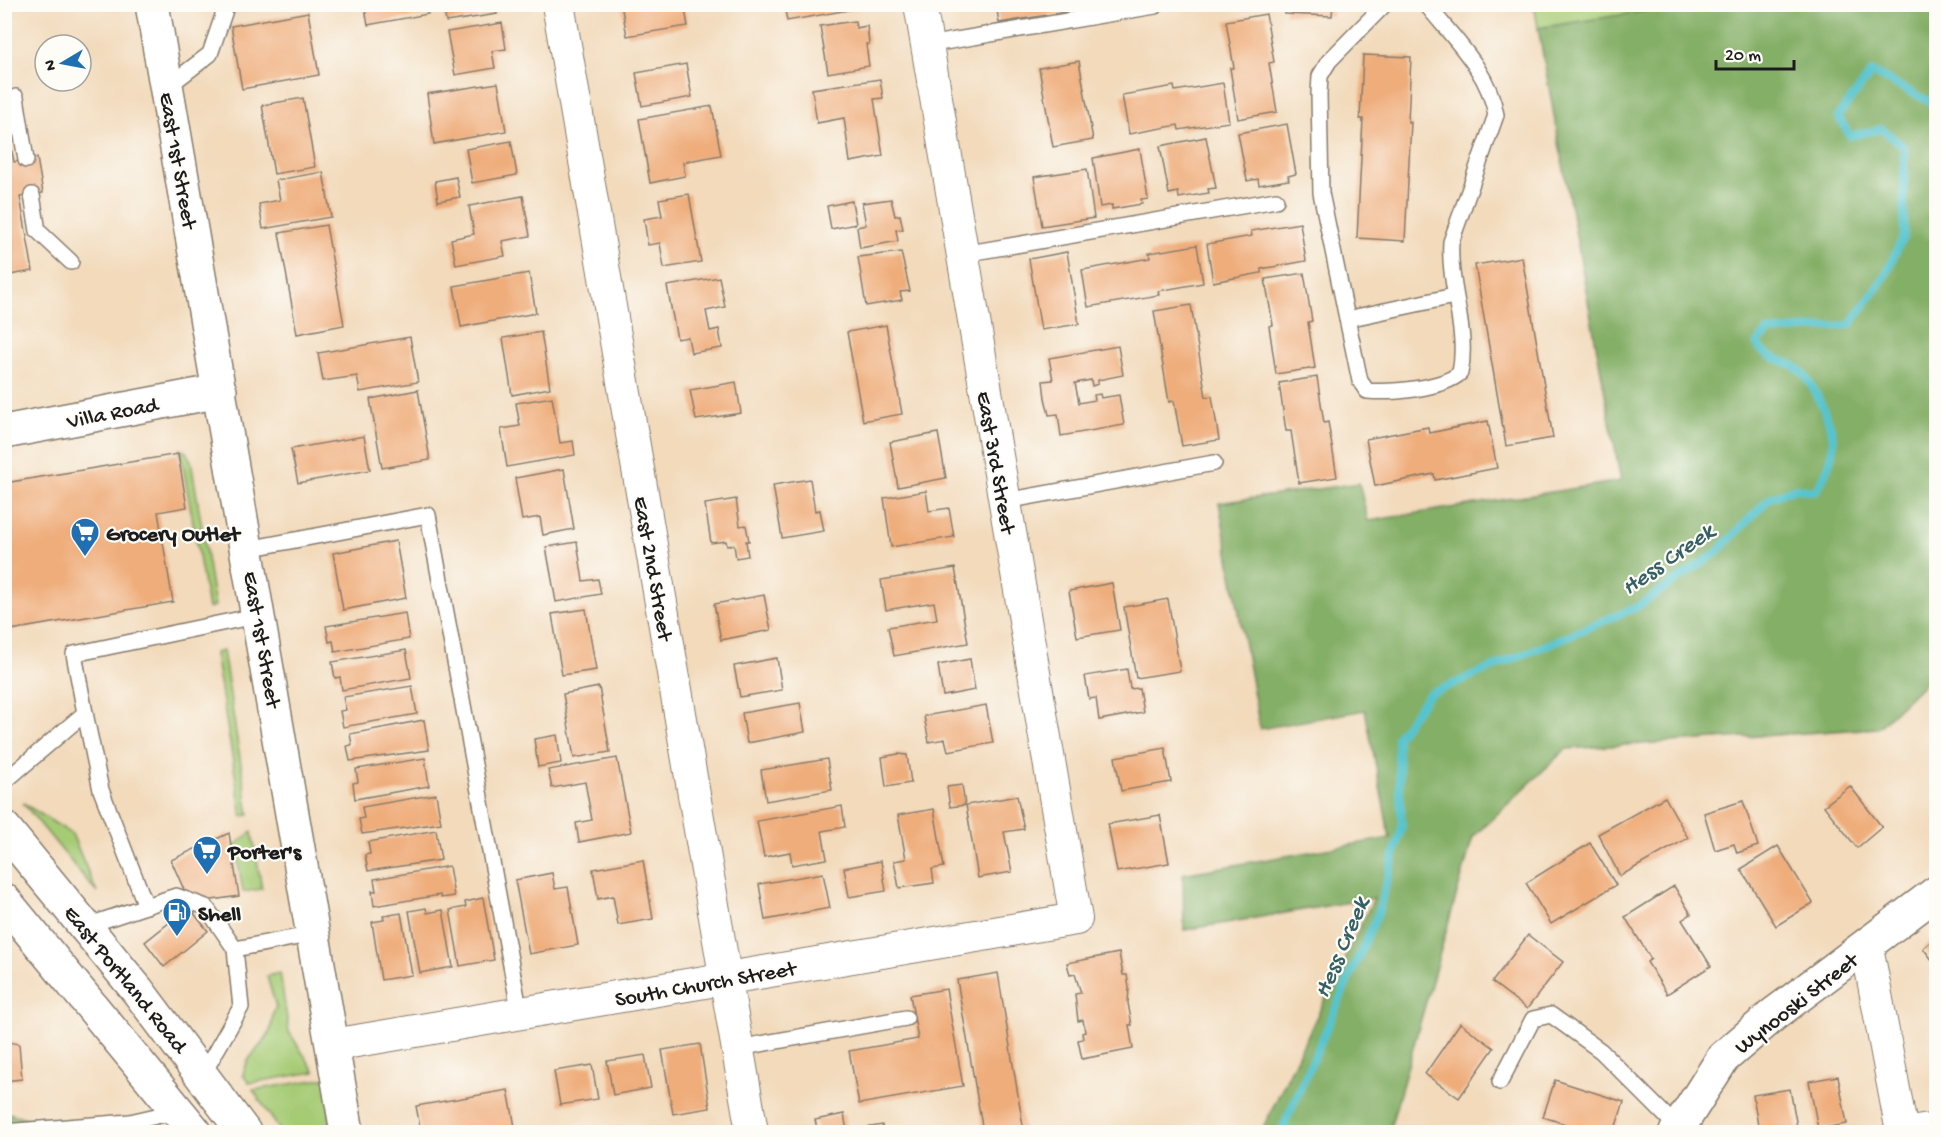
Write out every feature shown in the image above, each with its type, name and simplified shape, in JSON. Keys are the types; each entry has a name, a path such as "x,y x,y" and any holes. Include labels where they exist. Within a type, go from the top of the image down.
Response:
{"main road":[{"name":"East 1st Street","path":"152,4 260,615 347,1132"},
{"name":"Villa Road","path":"4,432 220,391"},
{"name":"East Portland Road","path":"4,828 86,926 203,1074 244,1132"},
{"name":"Wynooski Street","path":"1677,1130 1723,1058 1773,1015 1867,947 1936,893"},
{"name":"East Portland Road","path":"6,906 186,1121"}],"street":[{"name":"East 2nd Street","path":"558,4 752,1132"},
{"name":"East 3rd Street","path":"920,4 1076,919"},
{"name":"South Church Street","path":"333,1045 1076,919"},
{"path":"1867,947 1902,1132"},
{"path":"1916,1132 1936,1129"}],"lane":[{"path":"167,87 210,54 227,4"},
{"path":"1385,4 1329,60 1320,76 1321,193 1360,381 1367,391 1387,392 1452,380 1460,373 1463,349 1449,264 1450,242 1496,115 1493,96 1485,79 1426,4"},
{"path":"927,45 1155,6"},
{"path":"16,98 26,160"},
{"path":"32,195 38,231 71,262"},
{"path":"963,254 1275,200"},
{"path":"1347,319 1454,296"},
{"path":"1005,501 1214,463"},
{"path":"248,549 428,515 520,1014"},
{"path":"146,906 101,790 74,654 260,615"},
{"path":"4,782 85,713"},
{"path":"86,926 176,896 206,907 235,949 241,1007 203,1074"},
{"path":"235,949 315,934"},
{"path":"1500,1082 1533,1019 1551,1015 1601,1051 1677,1130"},
{"path":"738,1048 906,1018"},
{"path":"4,1132 130,1122 186,1121"}],"green space":[{"path":"1534,5 1685,5 1538,28"},
{"path":"1685,5 1936,5 1936,672 1878,728 1566,749 1473,837 1389,1132 1261,1132 1374,898 1184,930 1183,874 1390,838 1365,710 1260,729 1219,503 1359,483 1368,521 1621,481 1538,28"},
{"path":"180,449 186,452 191,461 215,606 208,608"},
{"path":"223,651 249,815 242,816 215,653"},
{"path":"23,803 72,834 97,893"},
{"path":"252,832 262,889 243,892 235,845"},
{"path":"280,973 289,1032 315,1072 249,1083 243,1075 245,1068 270,1032 276,1007 267,976"},
{"path":"326,1078 332,1132 281,1132 253,1090"},
{"path":"5,1112 75,1132 5,1132"}],"building":[{"path":"364,4 426,4 428,14 368,25"},
{"path":"443,4 496,4 497,14 446,22"},
{"path":"621,4 684,4 688,26 627,36"},
{"path":"996,4 1064,4 1065,12 999,23"},
{"path":"1080,4 1104,4 1104,6 1081,10"},
{"path":"1161,4 1184,4 1184,6 1162,9"},
{"path":"1285,4 1333,4 1332,16 1285,14"},
{"path":"784,5 859,5 860,8 787,21"},
{"path":"308,12 319,75 242,89 231,26"},
{"path":"1266,14 1274,62 1269,63 1277,112 1238,119 1230,68 1234,68 1226,21"},
{"path":"855,21 856,28 867,26 869,44 866,44 869,66 828,73 820,26"},
{"path":"502,23 506,49 492,51 495,68 455,75 447,32"},
{"path":"1363,55 1411,57 1408,122 1411,122 1405,241 1357,238 1363,119 1360,119"},
{"path":"1079,61 1093,140 1053,147 1039,68"},
{"path":"686,64 692,97 642,106 636,73"},
{"path":"880,79 883,98 874,99 883,156 850,162 844,118 817,123 812,89"},
{"path":"498,83 506,131 434,144 427,94"},
{"path":"1223,83 1229,122 1179,130 1178,125 1129,134 1122,95 1174,86 1175,91"},
{"path":"303,98 315,167 274,174 262,105"},
{"path":"712,106 721,155 683,162 685,176 650,183 639,119"},
{"path":"1287,124 1296,174 1288,176 1289,180 1259,185 1258,179 1247,181 1238,133"},
{"path":"1206,137 1216,188 1208,189 1209,193 1179,198 1178,192 1169,194 1160,146"},
{"path":"511,141 517,175 472,183 466,149"},
{"path":"11,146 14,162 37,158 43,193 20,197 33,271 4,276 4,147"},
{"path":"1140,149 1148,199 1141,200 1142,204 1112,209 1112,205 1100,207 1093,158"},
{"path":"1087,169 1094,218 1042,226 1034,177"},
{"path":"323,172 331,217 263,229 259,204 280,200 276,180"},
{"path":"456,177 460,197 438,201 435,181"},
{"path":"689,194 701,262 664,268 660,243 648,245 644,219 662,216 659,199"},
{"path":"523,196 530,236 502,241 505,256 456,265 451,239 474,234 469,206"},
{"path":"891,199 895,216 900,215 903,229 896,230 898,241 860,248 857,227 866,225 862,203"},
{"path":"852,201 856,224 831,229 827,206"},
{"path":"1300,223 1306,261 1261,269 1261,273 1213,282 1207,244 1252,236 1251,231"},
{"path":"326,225 344,325 297,334 279,233"},
{"path":"1197,245 1203,283 1158,291 1159,295 1088,307 1082,270 1150,258 1149,253"},
{"path":"901,252 910,291 900,292 902,300 866,306 858,257"},
{"path":"1067,252 1079,324 1041,330 1029,259"},
{"path":"1522,257 1553,438 1506,446 1475,265"},
{"path":"529,273 536,313 461,327 454,286"},
{"path":"1304,273 1312,321 1308,322 1315,368 1276,374 1269,326 1273,325 1265,279"},
{"path":"719,277 725,307 706,311 710,331 719,329 722,348 691,353 688,337 677,339 667,286"},
{"path":"1191,305 1206,397 1212,396 1219,440 1182,446 1174,401 1169,402 1154,311"},
{"path":"886,325 902,414 863,421 847,332"},
{"path":"541,332 550,388 512,395 503,338"},
{"path":"410,337 418,382 360,392 357,376 323,381 318,353"},
{"path":"1118,346 1123,375 1098,380 1098,384 1092,386 1091,380 1075,383 1079,403 1095,400 1094,395 1100,394 1101,398 1119,395 1124,425 1061,436 1058,414 1049,415 1045,398 1043,381 1053,380 1049,358"},
{"path":"1317,377 1324,423 1328,422 1337,477 1299,483 1291,431 1286,431 1279,383"},
{"path":"736,382 741,413 696,420 690,390"},
{"path":"418,390 430,460 382,468 370,399"},
{"path":"552,397 560,443 573,441 575,455 507,467 501,429 520,426 516,403"},
{"path":"1488,421 1497,468 1435,480 1434,474 1375,486 1366,439 1428,427 1429,433"},
{"path":"938,433 946,478 898,487 890,442"},
{"path":"364,436 370,470 298,483 291,449"},
{"name":"Grocery Outlet","path":"178,454 187,507 158,512 173,602 5,631 5,483"},
{"path":"564,469 574,529 543,535 540,517 522,520 515,478"},
{"path":"810,479 815,511 820,510 824,531 782,538 773,485"},
{"path":"926,491 929,511 949,508 954,537 891,547 884,498"},
{"path":"736,499 740,526 746,525 749,541 746,541 748,556 736,558 734,545 727,546 726,541 711,543 705,504"},
{"path":"396,541 406,598 343,610 333,553"},
{"path":"577,542 583,581 598,579 601,594 556,602 546,547"},
{"path":"955,568 968,643 894,656 888,627 937,619 934,602 886,610 881,580"},
{"path":"1112,583 1120,630 1077,637 1069,591"},
{"path":"764,595 771,630 721,640 714,604"},
{"path":"1168,599 1180,671 1136,678 1124,607"},
{"path":"586,609 596,670 562,675 552,614"},
{"path":"405,613 409,639 335,652 333,641 329,642 326,626"},
{"path":"406,650 411,678 342,690 340,677 335,678 332,662"},
{"path":"777,658 782,690 740,697 734,666"},
{"path":"970,659 975,690 943,696 938,665"},
{"path":"1127,669 1130,689 1139,688 1143,712 1099,720 1096,698 1089,699 1085,676"},
{"path":"412,686 417,714 343,727 340,711 346,710 343,697"},
{"path":"599,687 610,752 574,758 563,694"},
{"path":"800,703 805,732 747,743 742,713"},
{"path":"986,705 993,743 948,751 945,739 929,742 924,716"},
{"path":"424,720 429,750 350,761 347,746 352,745 350,734"},
{"path":"557,735 561,763 538,767 534,739"},
{"path":"1165,748 1171,782 1121,791 1115,757"},
{"path":"907,755 911,783 886,787 882,757"},
{"path":"425,758 429,786 355,799 353,783 358,782 356,769"},
{"path":"617,758 631,832 579,842 576,823 592,820 585,782 552,788 548,770"},
{"path":"827,759 832,790 766,801 761,770"},
{"path":"962,785 965,805 950,807 947,787"},
{"path":"1850,786 1882,827 1857,848 1824,806"},
{"path":"436,794 441,823 362,834 359,819 364,818 362,807"},
{"path":"1017,796 1024,829 1004,832 1012,872 978,878 966,805"},
{"path":"1665,797 1688,838 1620,876 1598,834"},
{"path":"1743,801 1758,846 1737,853 1734,844 1715,850 1704,813"},
{"path":"842,806 845,827 822,831 827,859 792,865 790,852 764,857 757,821"},
{"path":"934,809 944,867 932,869 934,883 899,888 894,861 906,859 898,815"},
{"path":"1160,815 1169,863 1117,872 1108,824"},
{"path":"436,830 441,860 368,871 365,855 370,854 368,842"},
{"name":"Porter's","path":"229,833 239,896 205,901 185,892 171,860"},
{"path":"1590,843 1616,885 1551,924 1526,883"},
{"path":"1778,846 1813,903 1776,926 1741,869"},
{"path":"643,860 653,919 618,925 613,896 598,899 593,869"},
{"path":"881,861 886,891 849,897 844,868"},
{"path":"449,866 454,896 441,898 440,895 374,906 372,891 376,891 374,879"},
{"path":"552,873 555,889 568,887 578,945 529,954 515,880"},
{"path":"823,873 830,908 765,920 759,884"},
{"path":"1674,886 1691,914 1682,920 1711,966 1667,994 1647,962 1651,959 1625,917"},
{"path":"483,898 494,960 460,966 450,910 466,907 465,902"},
{"name":"Shell","path":"189,907 208,931 164,967 145,942"},
{"path":"426,908 427,913 443,910 453,967 420,973 409,911"},
{"path":"401,913 412,975 381,980 372,922 384,920 383,916"},
{"path":"1528,935 1563,962 1527,1009 1492,982"},
{"path":"1936,937 1936,965 1923,948"},
{"path":"1119,953 1123,975 1127,975 1129,988 1128,1003 1132,1025 1129,1025 1133,1049 1082,1059 1078,1040 1083,1039 1082,1033 1085,1032 1083,1020 1078,1021 1075,994 1081,993 1075,974 1070,975 1067,963"},
{"path":"998,973 1024,1132 983,1132 957,980"},
{"path":"946,989 963,1086 859,1104 849,1051 918,1039 910,995"},
{"path":"1460,1023 1494,1048 1459,1098 1425,1074"},
{"path":"4,1041 19,1044 22,1079 4,1081"},
{"path":"700,1044 710,1108 673,1114 662,1050"},
{"path":"645,1055 651,1088 613,1095 607,1061"},
{"path":"592,1065 598,1099 560,1105 554,1071"},
{"path":"1838,1076 1847,1124 1818,1129 1809,1081"},
{"path":"1555,1080 1624,1102 1614,1132 1591,1132 1543,1117"},
{"path":"1790,1089 1798,1132 1759,1132 1753,1095"},
{"path":"508,1090 516,1132 421,1132 416,1106"},
{"path":"844,1114 847,1131 882,1125 883,1132 818,1132 815,1120"}],"waterway":[{"name":"Hess Creek","path":"1281,1132 1378,913 1402,827 1397,737 1429,694 1637,607 1715,554 1770,498 1796,488 1815,492 1828,468 1833,448 1832,433 1825,412 1802,372 1791,364 1765,353 1757,344 1767,332 1850,325 1884,278 1904,235 1904,147 1882,129 1850,136 1838,116 1872,72 1936,105"}],"place":[{"name":"Grocery Outlet","path":"85,558"},
{"name":"Porter's","path":"207,876"},
{"name":"Shell","path":"177,938"}]}
